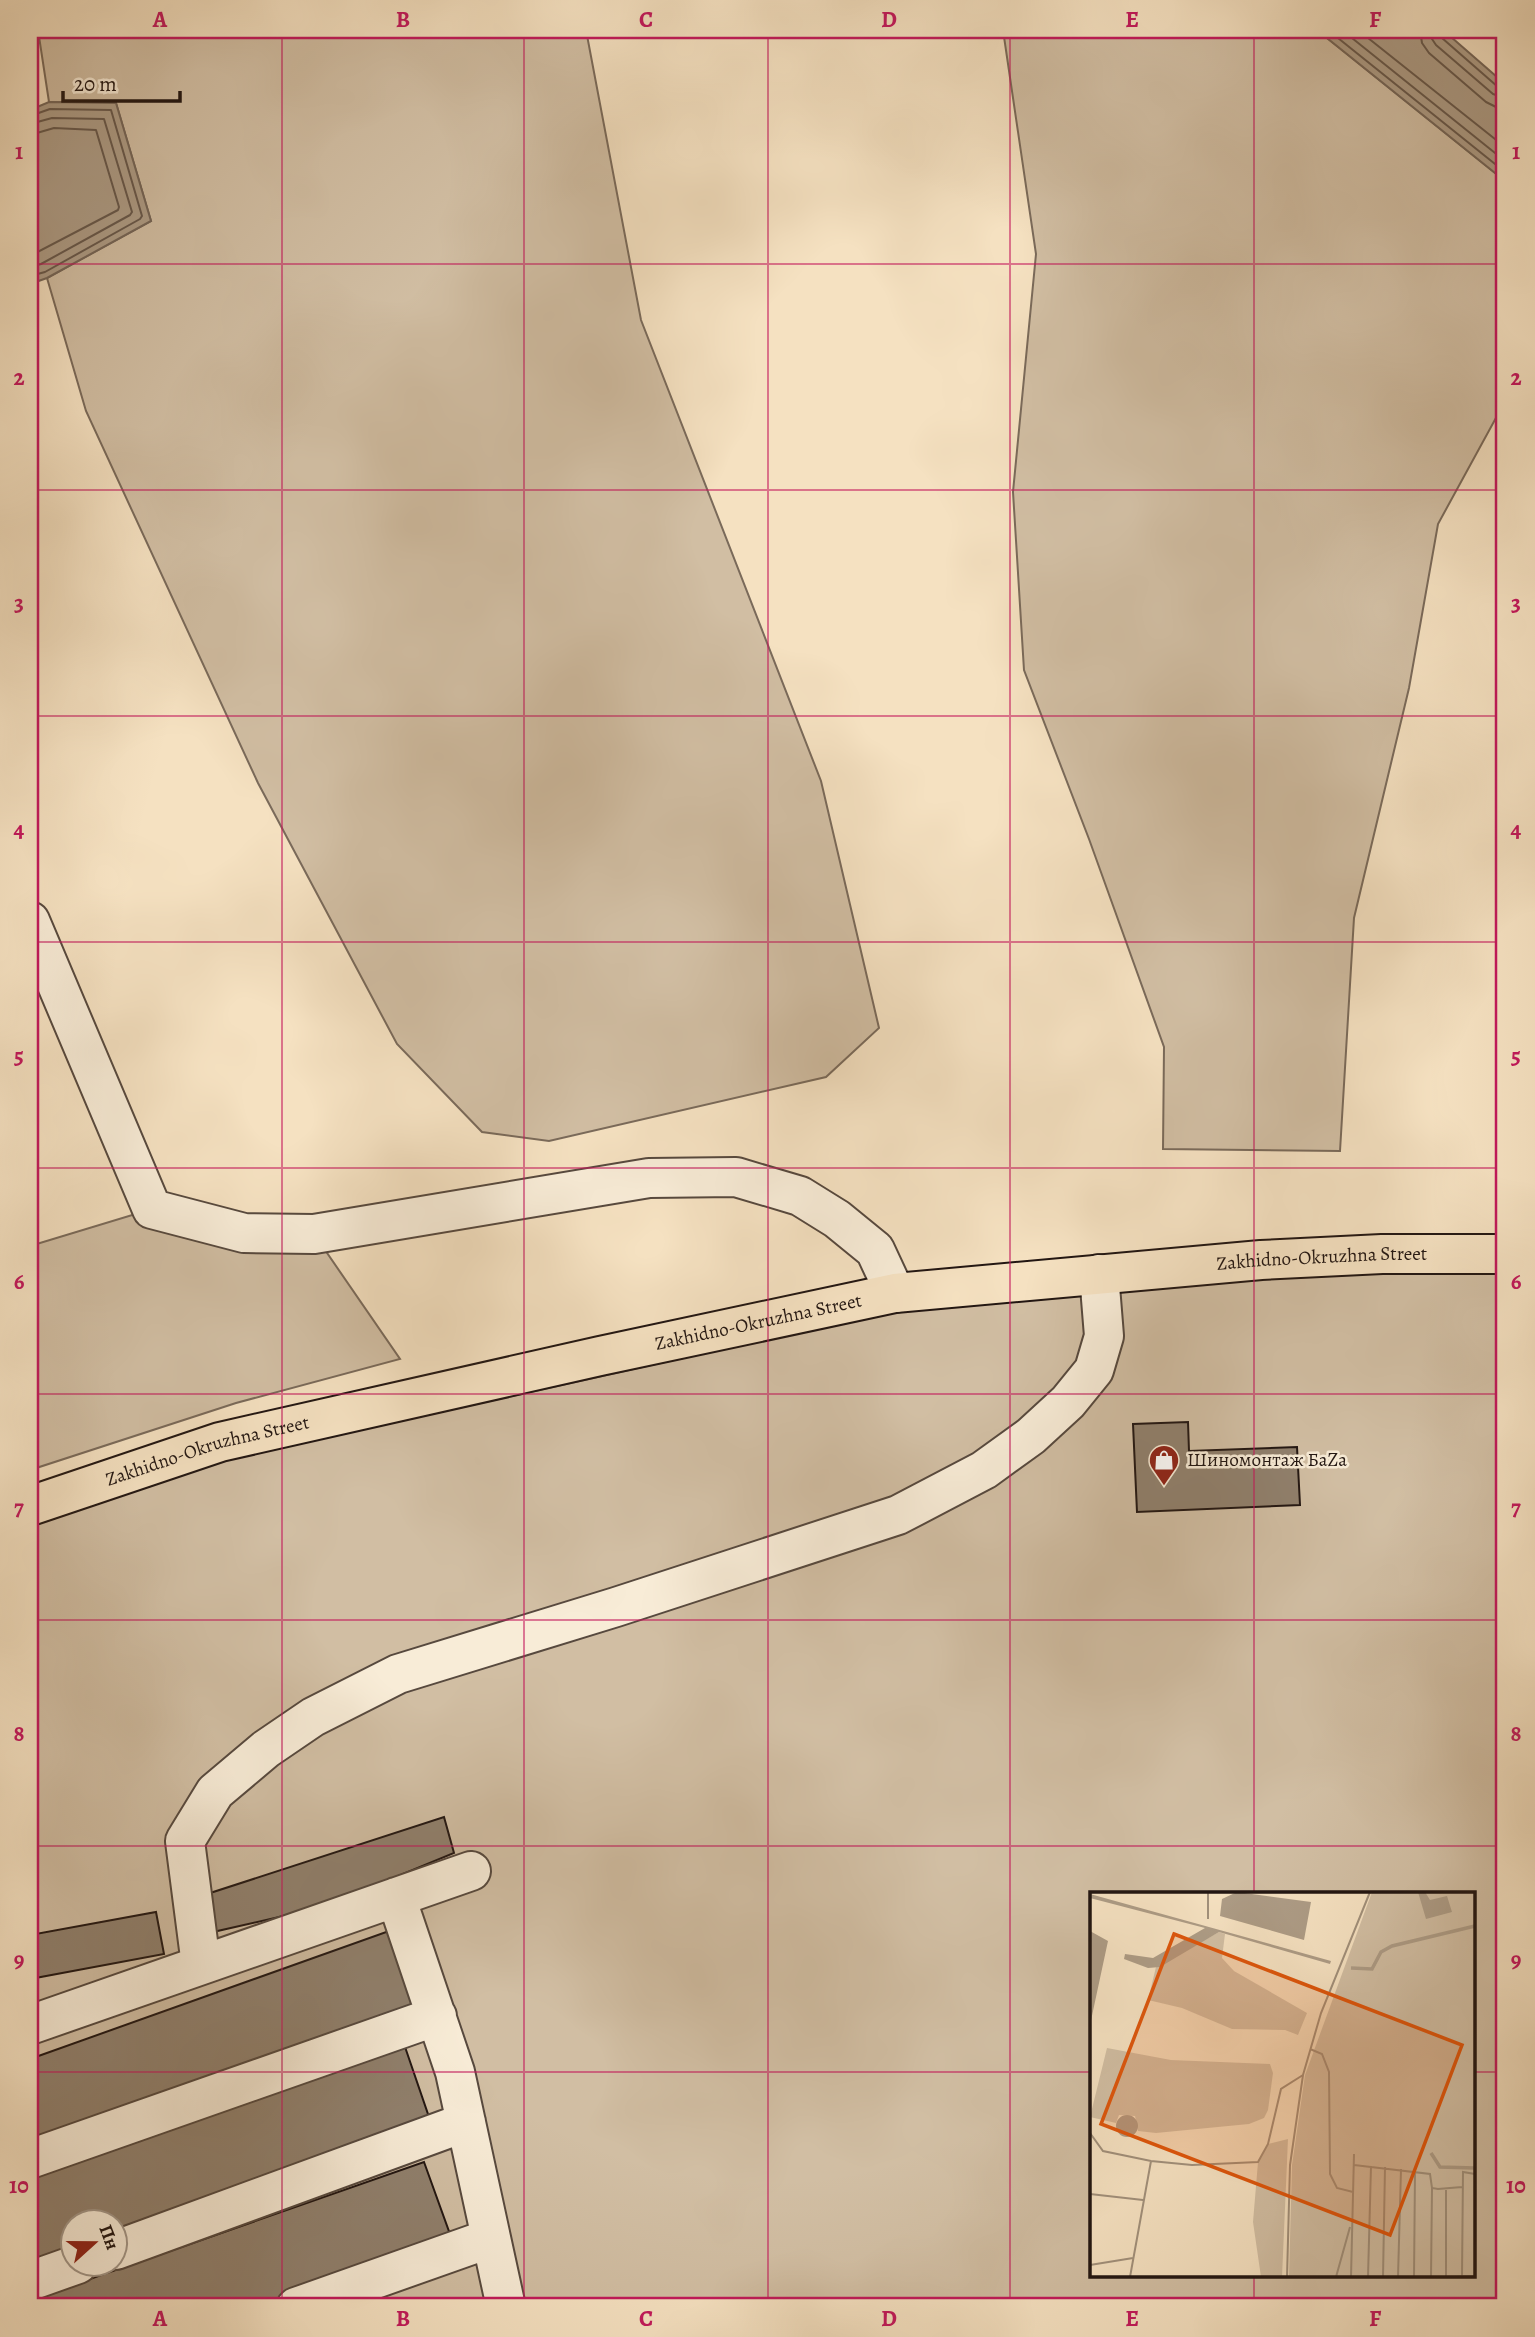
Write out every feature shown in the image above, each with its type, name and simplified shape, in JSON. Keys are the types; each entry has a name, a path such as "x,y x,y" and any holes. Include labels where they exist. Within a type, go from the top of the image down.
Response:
{"main road":[{"name":"Zakhidno-Okruzhna Street","path":"30,1506 220,1443 600,1356 895,1293 1261,1260 1382,1254 1505,1254"}],"street":[{"path":"30,921 152,1209 244,1233 314,1234 649,1178 736,1177 800,1196 838,1219 875,1250 895,1293"},
{"path":"201,1965 184,1842 215,1792 266,1749 313,1717 398,1674 616,1607 898,1515 984,1470 1031,1436 1068,1402 1094,1370 1104,1336 1099,1274"},
{"path":"30,2025 471,1871"},
{"path":"396,1897 455,2072 506,2307"},
{"path":"30,2159 436,2016"},
{"path":"130,2245 466,2122"},
{"path":"296,2307 491,2238"},
{"path":"30,2281 60,2270"}],"shaded area":[{"path":"38,30 586,30 641,320 821,781 879,1028 826,1077 549,1141 482,1132 397,1044 258,783 86,411 47,278 151,221 116,103 49,102"},
{"path":"1003,30 1317,30 1505,181 1505,404 1438,524 1409,688 1354,918 1340,1151 1163,1149 1164,1047 1089,839 1024,670 1013,492 1036,254"},
{"path":"152,1209 314,1234 400,1359 236,1403 30,1470 30,1246"},
{"path":"1382,1272 1505,1272 1505,2307 30,2307 30,1526 225,1460 899,1310 1134,1284"}],"water":[{"path":"1317,30 1443,30 1505,84 1505,181"},
{"path":"49,102 116,103 151,221 47,278 30,284 30,110"}],"building":[{"path":"1188,1422 1189,1451 1297,1447 1300,1505 1137,1512 1133,1424"},
{"path":"444,1817 454,1853 323,1907 213,1932 201,1896"},
{"path":"156,1912 164,1954 30,1979 30,1935"},
{"path":"389,1931 421,2005 30,2142 30,2059"},
{"path":"404,2044 430,2120 130,2228 130,2208 60,2208 60,2253 30,2263 30,2177"},
{"path":"424,2162 451,2237 253,2307 30,2307 30,2300 93,2278 130,2278 130,2265"}],"place":[{"name":"Шиномонтаж БаZa","path":"1164,1487"}]}
